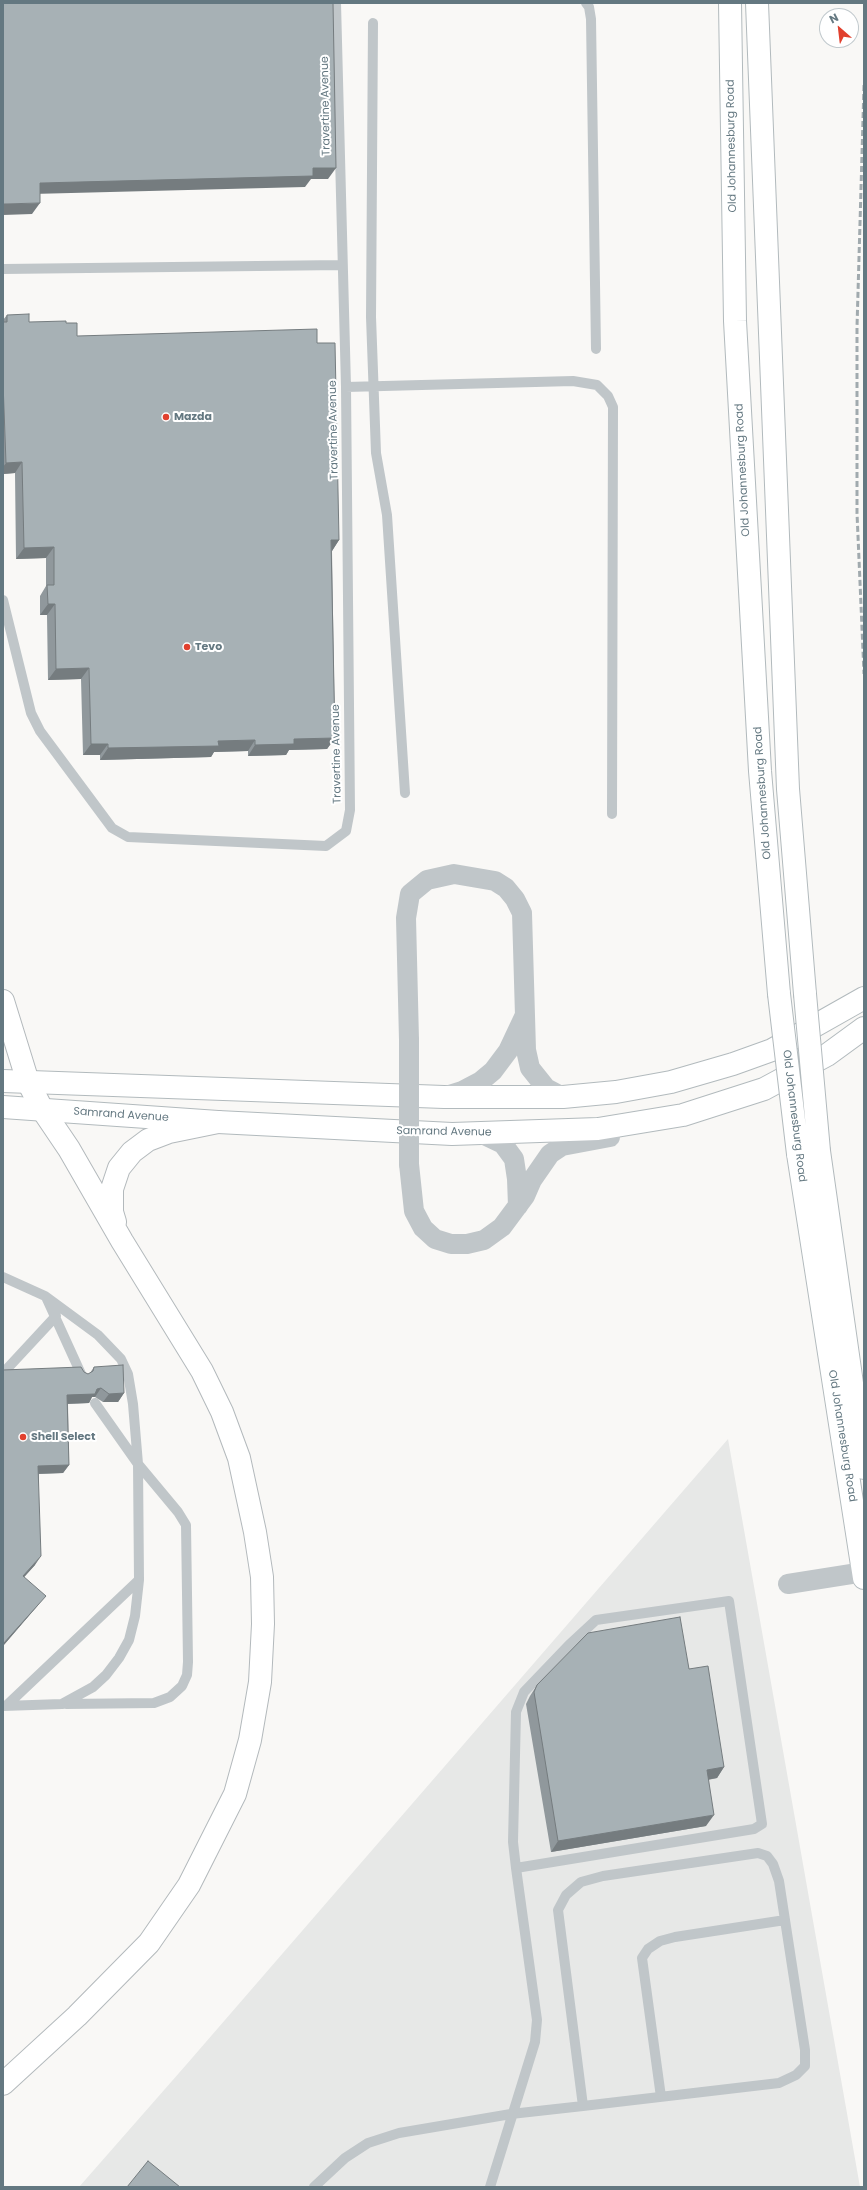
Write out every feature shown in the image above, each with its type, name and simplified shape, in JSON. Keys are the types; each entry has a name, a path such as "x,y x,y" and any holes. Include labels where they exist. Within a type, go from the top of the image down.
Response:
{"main road":[{"name":"Old Johannesburg Road","path":"730,3 734,321 760,771 778,994 798,1154 864,1574"},
{"name":"Old Johannesburg Road","path":"757,3 788,789 819,1151 864,1468"},
{"path":"3,1081 444,1097 563,1097 616,1092 671,1082 733,1064 772,1050 864,998"},
{"path":"3,1001 28,1082 42,1109 68,1149 122,1241 202,1371 222,1412 239,1458 255,1532 262,1577 263,1624 260,1682 250,1740 235,1794 190,1885 149,1944 78,2016 3,2084"},
{"name":"Samrand Avenue","path":"3,1107 218,1122 452,1134 598,1129 683,1115 776,1083 827,1055 864,1028"},
{"path":"122,1241 112,1212 112,1189 119,1168 132,1152 148,1140 169,1132 218,1122"}],"street":[{"path":"563,1097 546,1088 530,1068 526,1050 522,913 515,899 506,888 495,881 483,878 454,874 426,880 410,894 406,918 409,1040 409,1164 414,1211 423,1228 435,1238 451,1244 467,1244 484,1240 502,1227 518,1206 544,1161 550,1154 562,1146 619,1136 683,1115"},
{"path":"444,1097 469,1087 493,1071 508,1051 526,1012"},
{"path":"480,1133 503,1144 514,1159 517,1179 518,1206"},
{"path":"788,1584 864,1574"}],"lane":[{"name":"Travertine Avenue","path":"3,600 31,713 40,731 112,828 128,837 326,846 346,831 350,810 346,387 336,3"},
{"path":"586,3 592,19 596,349"},
{"path":"373,23 371,317 373,386 376,454 387,515 405,793"},
{"path":"3,269 342,265"},
{"path":"346,387 573,381 597,385 608,396 613,407 612,814"},
{"path":"3,1276 45,1296 98,1335 121,1359 128,1374 133,1404 138,1464 139,1580 135,1616 129,1640 120,1658 106,1675 93,1687 62,1704"},
{"path":"45,1296 56,1316 82,1376"},
{"path":"3,1373 56,1316"},
{"path":"4,1706 154,1703 170,1697 182,1686 187,1675 186,1525 178,1512 138,1464 95,1403"},
{"path":"4,1706 139,1580"},
{"path":"490,2187 511,2114 535,2042 537,2020 516,1868 513,1842 516,1712 524,1692 569,1645 596,1620 729,1601 763,1819 762,1824 754,1829 516,1868"},
{"path":"314,2187 345,2158 368,2143 399,2133 511,2114 583,2106 661,2097 779,2083 796,2075 805,2066 805,2050 779,1881 773,1864 767,1856 758,1852 603,1876 581,1882 566,1896 558,1910 583,2106"},
{"path":"661,2097 642,1958 648,1949 660,1941 676,1937 785,1920"}],"shaded area":[{"path":"728,1439 860,2187 79,2187 186,2065"}],"building":[{"path":"3,3 333,3 336,168 313,168 313,176 40,183 40,203 3,204"},
{"path":"29,314 29,322 66,321 66,323 77,323 77,336 317,329 317,343 335,343 339,540 331,540 335,738 294,739 294,744 255,745 255,740 218,741 219,746 108,748 108,744 91,744 89,668 56,669 55,604 48,604 47,585 54,585 54,547 24,548 22,462 6,463 3,382 3,322 7,322 7,315"},
{"path":"123,1365 124,1393 109,1394 101,1388 97,1389 95,1394 67,1395 69,1465 38,1466 41,1556 23,1576 46,1596 3,1644 3,1370 81,1367 84,1372 88,1374 93,1371 94,1367"},
{"path":"680,1617 689,1669 708,1666 724,1767 707,1770 714,1815 558,1841 534,1692 537,1685 588,1633"},
{"path":"148,2161 180,2187 127,2187"}],"railway":[{"path":"864,85 857,327 857,513 864,674"}],"place":[{"name":"Mazda","path":"166,417"},
{"name":"Tevo","path":"187,647"},
{"name":"Shell Select","path":"23,1437"}]}
